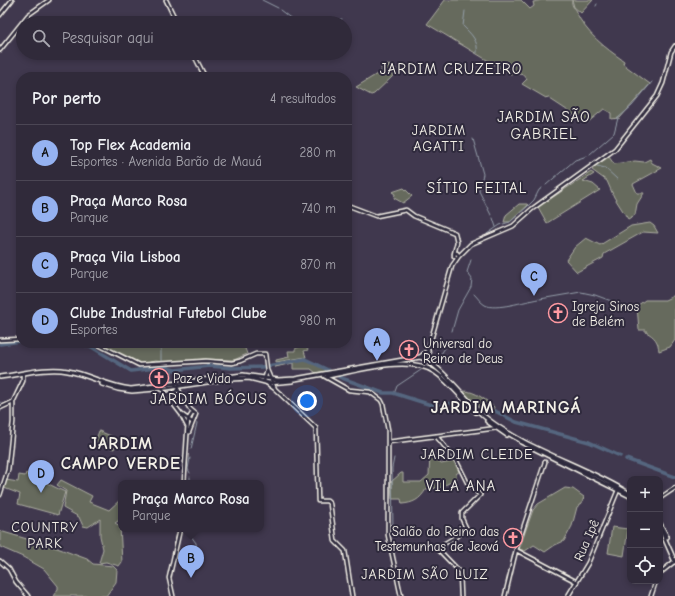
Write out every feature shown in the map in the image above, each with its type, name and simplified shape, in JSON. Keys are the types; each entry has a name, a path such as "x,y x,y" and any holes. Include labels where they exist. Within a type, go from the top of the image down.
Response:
{"main road":[{"path":"417,364 415,361 419,358"},
{"path":"0,377 62,372 124,391 162,389 242,378 264,382 301,378 419,358 431,362 477,410 501,429 627,493"},
{"path":"426,367 430,366 431,362"},
{"path":"24,375 51,370 67,371 125,388 169,385 176,387 243,375 264,378 271,381 332,375 401,363 417,364 426,367 439,375 470,406 497,428 627,493"},
{"path":"162,389 164,386 169,385"},
{"path":"663,531 675,558"},
{"path":"663,535 675,561"}],"street":[{"path":"0,15 12,0"},
{"path":"27,16 50,0"},
{"path":"166,0 174,16"},
{"path":"0,50 16,30"},
{"path":"452,266 458,257 471,244 513,226 532,209 615,149 657,96 663,83 671,52 675,46"},
{"path":"197,60 203,72"},
{"path":"352,207 376,216 406,210 414,216 455,232 457,242 455,254 428,350 431,362"},
{"path":"455,254 458,257"},
{"path":"0,340 16,338"},
{"path":"105,348 139,365 206,361 232,363 256,354 265,354 266,365 275,390"},
{"path":"419,358 428,350"},
{"path":"266,365 264,382 275,390 316,428 318,501 327,501 330,504 334,539 336,544 345,551 352,596"},
{"path":"0,495 8,468 13,422 13,402 23,381 24,375"},
{"path":"332,375 333,382"},
{"path":"324,376 349,390 370,392 381,400 387,418 388,534 401,596"},
{"path":"164,394 171,395 176,387 195,413"},
{"path":"162,389 164,394 181,414 192,422"},
{"path":"172,403 176,398 183,398"},
{"path":"1,408 13,402"},
{"path":"9,404 12,408"},
{"path":"184,480 188,420 195,413"},
{"path":"188,435 195,413"},
{"path":"181,414 188,431"},
{"path":"388,442 497,428"},
{"path":"436,436 456,460 467,482 480,495 462,513 462,519 467,530 437,548 460,572 461,596"},
{"path":"505,596 516,550 545,462"},
{"path":"663,496 675,488"},
{"name":"Rua Ipê","path":"568,596 588,563 618,490"},
{"path":"173,596 169,578 179,532"},
{"path":"516,550 577,582"},
{"path":"0,560 9,569 16,582 28,596"},
{"path":"663,571 675,561"},
{"path":"651,596 655,584"}],"green space":[{"path":"445,0 521,0 530,9 534,6 533,2 542,0 572,0 572,5 585,27 603,45 624,61 623,64 650,84 620,118 611,119 611,113 604,109 587,123 547,97 546,98 522,84 527,79 524,75 514,73 512,75 427,24"},
{"path":"572,0 593,0 581,13 574,7"},
{"path":"388,65 389,68 389,65 397,69 392,77 374,94 371,95 356,87 382,71 381,67"},
{"path":"609,157 614,164 635,161 644,162 650,159 652,163 662,168 633,184 637,193 644,193 637,204 635,215 628,219 614,197 607,181 592,170 596,165"},
{"path":"591,172 594,174 583,181 593,184 600,190 547,223 538,207"},
{"path":"404,188 412,196 403,203 394,198 395,194 392,192"},
{"path":"519,204 528,205 510,222 504,222 506,215"},
{"path":"650,223 654,226 658,233 643,232 604,254 603,258 577,272 566,260 575,247 586,238 600,245 631,226"},
{"path":"675,295 675,340 670,347 659,351 657,342 654,338 646,332 646,330 639,330 637,306 645,300 665,300"},
{"path":"108,348 245,348 247,354 234,360 204,359 175,363 155,361 140,364"},
{"path":"307,348 308,350 304,351 306,357 276,362 276,360 289,357 288,351 295,351 295,349"},
{"path":"304,359 328,371 316,373 311,369 293,369 293,363 275,367"},
{"path":"464,391 480,396 494,407 492,413 483,412 463,394"},
{"path":"99,431 118,439 114,449 95,442"},
{"path":"440,453 442,457 438,461 441,464 455,461 460,471 456,474 457,479 439,488 426,489 419,498 410,503 402,504 401,499 392,499 391,482 403,473 403,482 421,482 429,475 430,455"},
{"path":"26,473 65,492 58,515 18,504 20,494 4,488 6,480 18,482 19,475 25,476"},
{"path":"61,480 92,496 89,502 109,510 118,502 118,521 115,523 118,525 118,532 120,532 122,562 119,566 106,562 99,563 103,549 100,536 100,519 88,527 83,526 79,517 63,508 66,491 57,485"},
{"path":"565,488 573,489 584,497 582,503 577,507 572,526 564,541 545,552 534,545 525,551 519,549 533,510 538,504"},
{"path":"612,527 627,529 624,556 608,553"},
{"path":"0,531 57,548 87,559 93,564 113,566 117,570 116,582 106,596 53,596 58,589 58,586 44,569 23,557 0,547"}],"waterway":[{"path":"262,0 278,8"},
{"path":"280,10 288,16"},
{"path":"465,11 463,26 476,41 477,53"},
{"path":"590,154 614,133 618,118 632,106 652,82"},
{"path":"473,139 483,174 479,191 491,215"},
{"path":"546,185 575,160 587,156"},
{"path":"597,166 605,168 617,179"},
{"path":"487,234 500,225 510,222 534,200 539,190 542,188"},
{"path":"493,218 496,227"},
{"path":"452,331 458,310 471,287 472,279 467,272 471,260"},
{"path":"540,299 581,292 595,295 625,306"},
{"path":"474,294 481,302 490,307 511,305 538,299"},
{"path":"0,344 16,342"},
{"path":"93,348 131,371 164,367 175,370 209,366 232,368 262,367 305,359 328,370"},
{"path":"161,348 161,362"},
{"path":"437,360 445,348"},
{"path":"172,370 172,382"},
{"path":"394,394 397,386 421,370"},
{"path":"339,377 383,393 393,393 428,404 442,406 455,402 464,403"},
{"path":"0,402 0,411"},
{"path":"495,411 516,422 589,442 620,456"},
{"path":"191,449 197,423"},
{"path":"190,458 188,469 190,473"},
{"path":"393,530 392,468 394,458"},
{"path":"626,459 675,477"},
{"path":"188,532 196,543 197,555"}],"place":[{"name":"Praça Vila Lisboa","path":"534,296"},
{"name":"Igreja Sinos de Belém","path":"558,313"},
{"name":"Universal do Reino de Deus","path":"409,350"},
{"name":"Top Flex Academia","path":"377,361"},
{"name":"Paz e Vida","path":"159,378"},
{"name":"Clube Industrial Futebol Clube","path":"41,493"},
{"name":"Salão do Reino das Testemunhas de Jeová","path":"513,538"},
{"name":"Praça Marco Rosa","path":"191,578"}],"district":[{"name":"JARDIM CRUZEIRO","path":"451,69"},
{"name":"JARDIM SÃO GABRIEL","path":"544,126"},
{"name":"JARDIM AGATTI","path":"439,138"},
{"name":"SÍTIO FEITAL","path":"477,188"},
{"name":"JARDIM BÓGUS","path":"209,399"},
{"name":"JARDIM MARINGÁ","path":"506,407"},
{"name":"JARDIM CAMPO VERDE","path":"121,453"},
{"name":"JARDIM CLEIDE","path":"477,454"},
{"name":"VILA ANA","path":"461,486"},
{"name":"COUNTRY PARK","path":"45,536"},
{"name":"JARDIM SÃO LUIZ","path":"425,574"}]}
